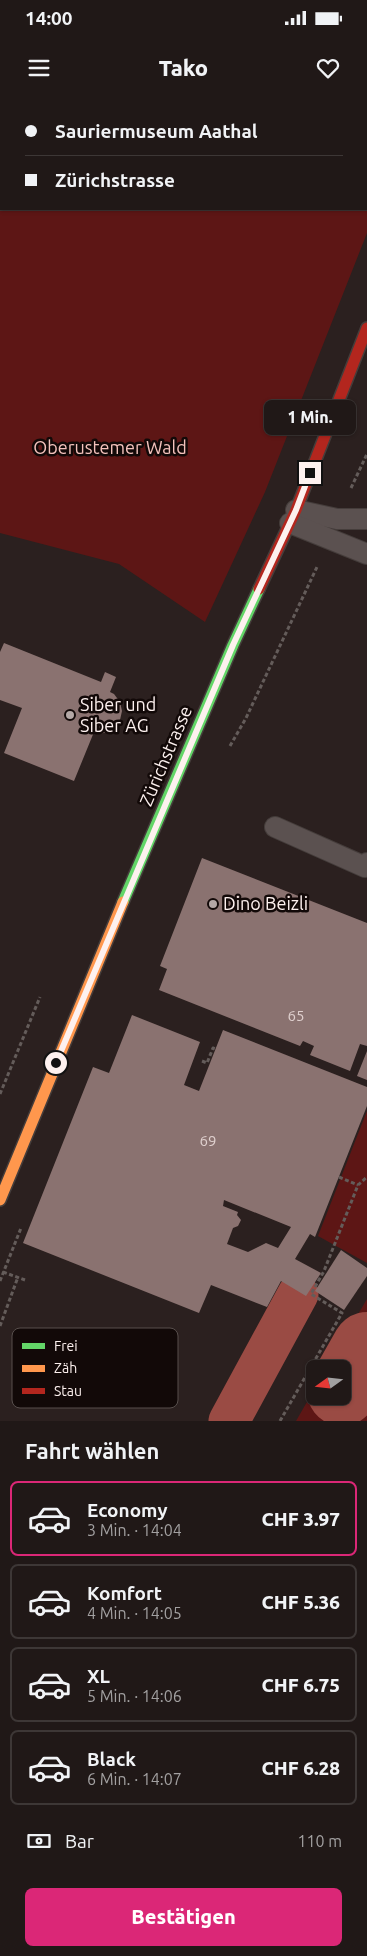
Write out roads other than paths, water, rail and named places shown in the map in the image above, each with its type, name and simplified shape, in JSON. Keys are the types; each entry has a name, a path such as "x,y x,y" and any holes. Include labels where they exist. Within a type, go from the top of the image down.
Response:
{"main road":[{"name":"Zürichstrasse","path":"0,1200 90,980 233,645 293,516 367,328"}],"lane":[{"path":"293,516 367,519"},
{"path":"293,516 367,554"},
{"path":"275,827 365,867 367,863"}],"waterway":[{"path":"229,1421 298,1294"},
{"path":"351,1375 367,1347"}],"place":[{"name":"Siber und Siber AG","path":"70,715"},
{"name":"Dino Beizli","path":"213,904"}],"park label":[{"name":"Oberustemer Wald","path":"110,448"}]}
